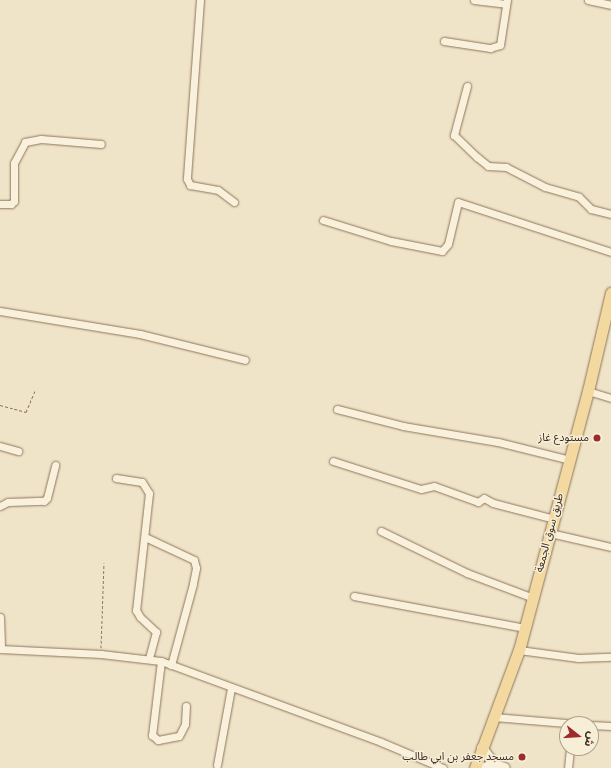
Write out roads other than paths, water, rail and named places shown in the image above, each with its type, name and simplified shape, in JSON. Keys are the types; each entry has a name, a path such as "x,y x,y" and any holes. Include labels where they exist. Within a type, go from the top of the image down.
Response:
{"main road":[{"name":"طريق سوق الجمعة","path":"475,768 519,650 588,391 611,293"}],"street":[{"path":"200,0 187,179 190,185 218,190 234,202"},
{"path":"444,41 490,48 500,45 506,2 474,0"},
{"path":"588,0 611,5"},
{"path":"466,86 454,136 477,157 488,166 506,167 545,187 579,197 591,209 611,214"},
{"path":"0,204 11,204 14,201 14,163 25,142 41,139 101,144"},
{"path":"323,220 391,241 442,251 448,244 458,202 611,252"},
{"path":"0,311 140,334 245,360"},
{"path":"588,391 611,398"},
{"path":"337,409 403,426 498,442 570,460"},
{"path":"0,446 18,451"},
{"path":"333,461 421,489 434,486 478,502 484,498 493,503 554,519"},
{"path":"0,506 8,502 44,501 47,498 55,465"},
{"path":"116,478 142,482 147,486 149,493 136,610 140,617 156,632 149,658"},
{"path":"381,531 467,573 533,598"},
{"path":"550,533 611,547"},
{"path":"145,537 194,560 196,568 171,664"},
{"path":"354,596 525,628"},
{"path":"0,617 1,649 102,654 149,658 161,661 380,742 443,768"},
{"path":"519,650 578,658 611,657"},
{"path":"161,661 152,735 158,740 179,736 185,724 186,706"},
{"path":"217,765 232,688"},
{"path":"494,717 559,723"},
{"path":"599,725 611,726"},
{"path":"482,748 495,765"},
{"path":"568,768 569,756"},
{"path":"483,768 495,765 505,768"}],"place":[{"name":"مستودع غاز","path":"597,438"},
{"name":"مسجد جعفر بن ابي طالب","path":"522,757"}]}
